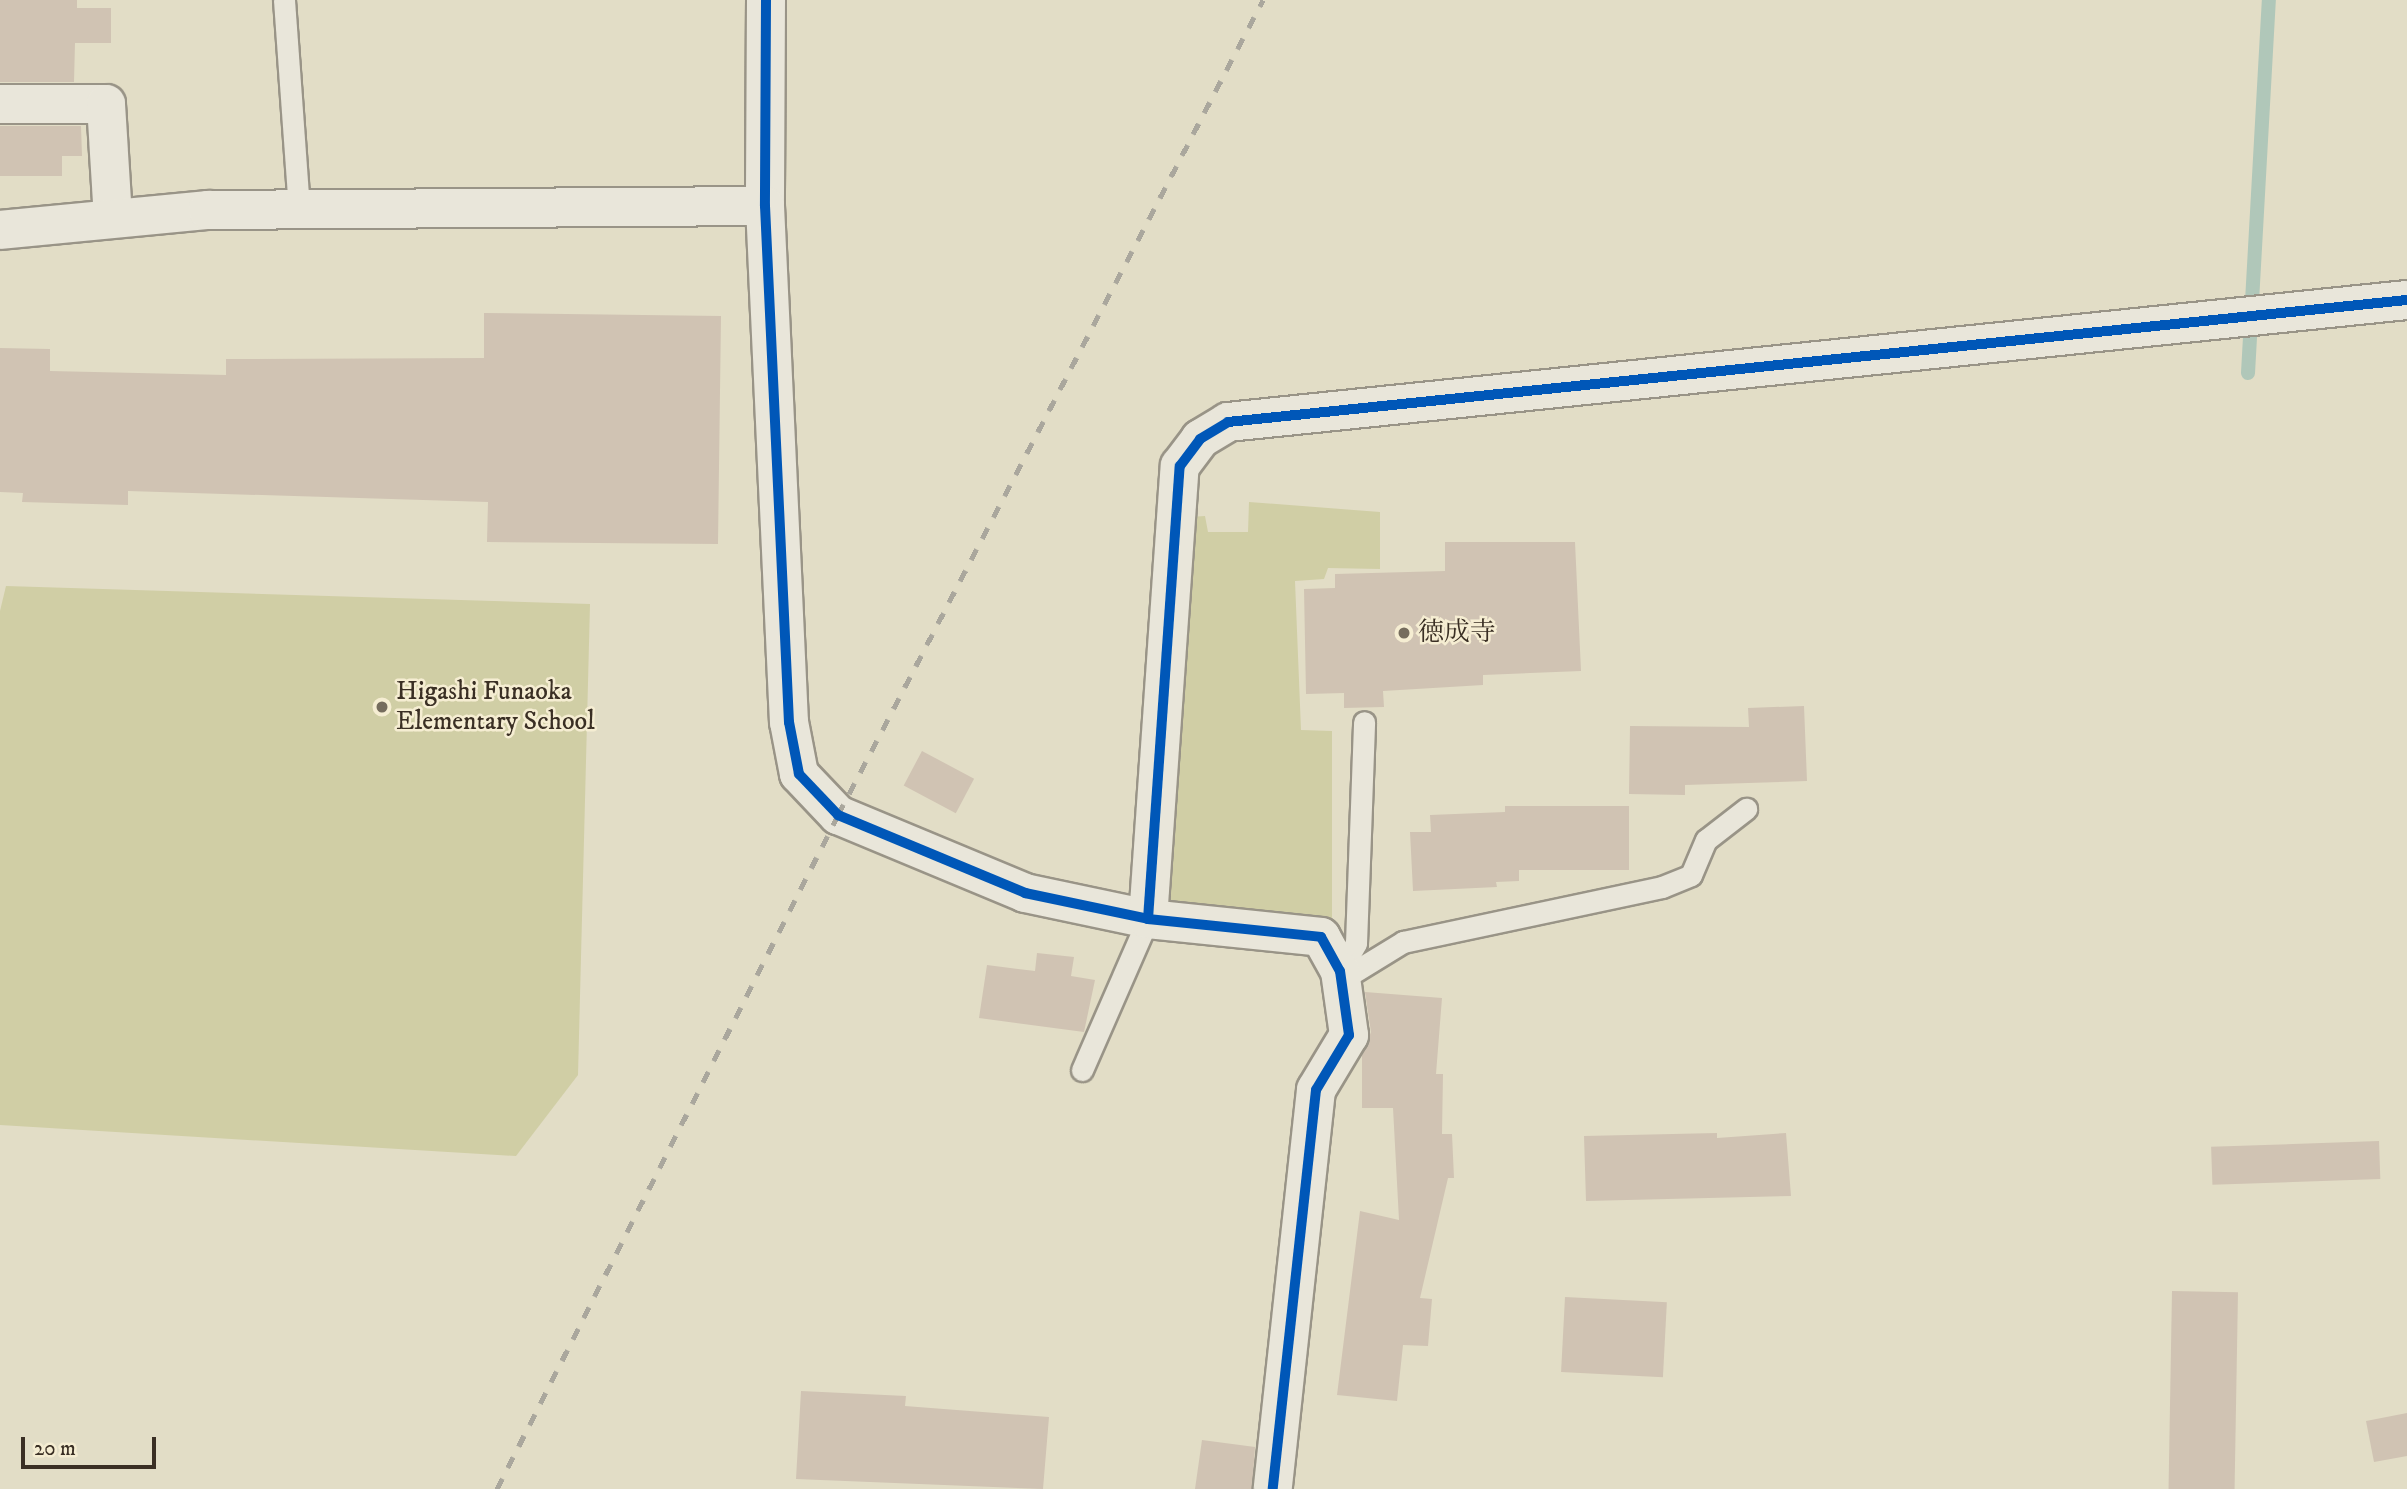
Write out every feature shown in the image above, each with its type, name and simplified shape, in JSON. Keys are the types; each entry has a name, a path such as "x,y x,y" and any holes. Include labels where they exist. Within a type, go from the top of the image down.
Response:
{"street":[{"path":"766,0 765,206 789,722 799,774 838,815 1025,893 1148,919 1321,937 1340,976 1349,1035 1316,1090 1273,1489"},
{"path":"0,104 106,104 113,217"},
{"path":"0,230 113,217 299,209 765,206"},
{"path":"1148,919 1180,467 1200,439 1228,422 2407,300"}],"lane":[{"path":"284,0 299,209"},
{"path":"1340,976 1356,943 1364,722"},
{"path":"1340,976 1403,943 1662,887 1691,875 1706,840 1746,809"},
{"path":"1082,1070 1148,919"}],"shaded area":[{"path":"1249,502 1380,512 1380,569 1328,568 1324,579 1295,581 1301,730 1332,731 1332,923 1161,900 1189,517 1205,516 1208,532 1248,532"},
{"path":"6,586 590,604 578,1075 516,1156 0,1125 0,611"}],"building":[{"path":"0,0 77,0 77,8 111,8 111,43 75,43 74,82 0,82"},
{"path":"0,126 81,126 82,156 62,156 62,176 0,176"},
{"path":"484,313 721,316 718,544 487,542 488,502 128,491 128,505 22,502 23,493 0,492 0,348 50,349 50,371 226,375 226,359 484,358"},
{"path":"1445,542 1575,542 1581,671 1483,675 1483,685 1383,691 1384,707 1344,708 1344,693 1306,694 1304,589 1335,588 1335,574 1445,571"},
{"path":"1804,706 1807,781 1685,785 1685,795 1629,794 1630,726 1749,727 1748,708"},
{"path":"922,751 974,779 956,813 904,785"},
{"path":"1505,806 1629,806 1629,870 1519,870 1519,881 1496,882 1497,887 1413,891 1410,832 1431,832 1430,815 1505,812"},
{"path":"1037,953 1074,957 1071,976 1095,980 1084,1032 979,1018 987,965 1035,971"},
{"path":"1365,992 1442,998 1436,1074 1443,1074 1442,1134 1452,1134 1454,1178 1448,1178 1420,1298 1432,1299 1428,1346 1403,1345 1397,1401 1337,1395 1360,1211 1399,1220 1393,1108 1362,1108 1362,1055 1371,1032"},
{"path":"1717,1133 1717,1138 1786,1133 1791,1196 1586,1201 1584,1136"},
{"path":"2379,1141 2380,1179 2212,1185 2211,1147"},
{"path":"2172,1291 2238,1292 2235,1489 2169,1489"},
{"path":"1565,1297 1667,1302 1663,1377 1561,1372"},
{"path":"801,1391 906,1396 905,1406 1049,1417 1043,1489 796,1479"},
{"path":"2407,1413 2407,1456 2374,1462 2366,1421"},
{"path":"1202,1440 1255,1447 1252,1489 1195,1489"}],"waterway":[{"path":"2248,373 2269,0"}],"railway":[{"path":"497,1489 838,815 1263,0"}],"cycle path":[{"path":"766,0 765,206 789,722 799,774 838,815 1025,893 1148,919 1321,937 1340,971 1349,1035 1316,1090 1273,1489"},
{"path":"1148,919 1180,466 1200,439 1228,422 2407,300"}],"place":[{"name":"徳成寺","path":"1404,633"},
{"name":"Higashi Funaoka Elementary School","path":"382,707"}]}
